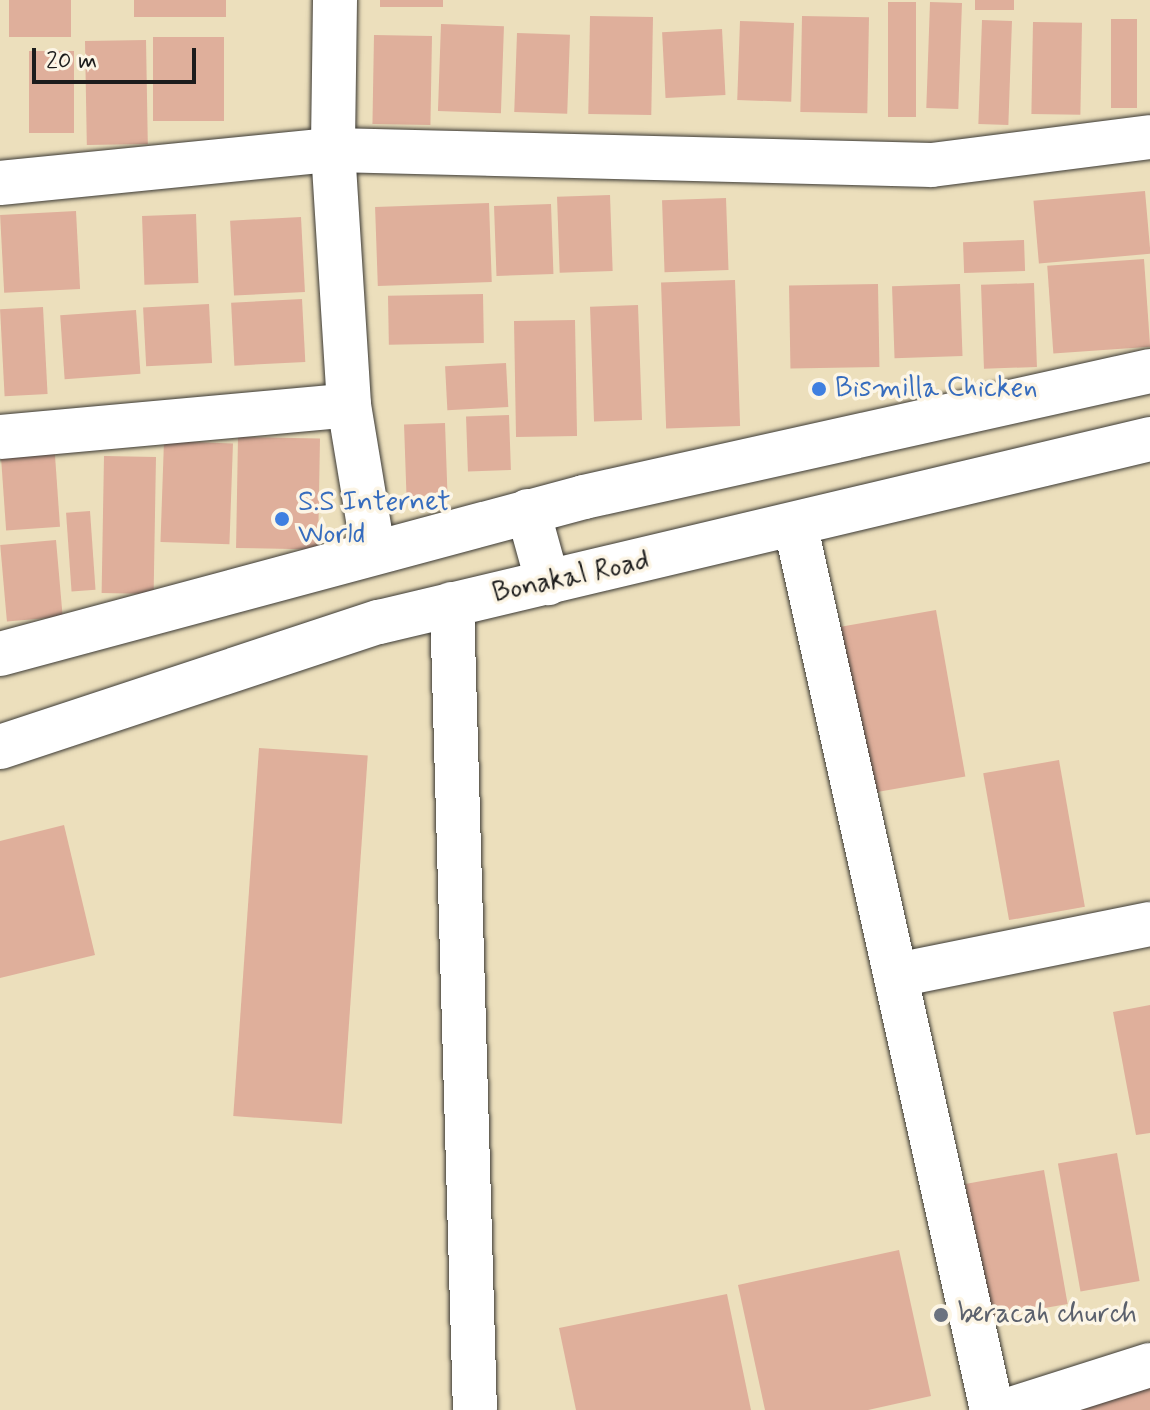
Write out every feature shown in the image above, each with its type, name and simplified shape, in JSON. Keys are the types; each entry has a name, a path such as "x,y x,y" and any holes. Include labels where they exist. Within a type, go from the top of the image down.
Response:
{"street":[{"path":"335,0 333,150 349,405 373,550"},
{"path":"0,183 333,150 932,165 1150,137"},
{"path":"0,654 373,550 528,511 1150,371"},
{"path":"0,437 349,405"},
{"name":"Bonakal Road","path":"0,747 452,604 796,528 1150,439"},
{"path":"528,511 548,583"},
{"path":"796,528 992,1410"},
{"path":"452,604 475,1410"},
{"path":"897,975 1150,924"},
{"path":"1008,1410 1150,1365"}],"building":[{"path":"9,0 71,0 71,37 9,37"},
{"path":"134,0 226,0 226,17 134,17"},
{"path":"380,0 443,0 443,7 380,7"},
{"path":"975,0 1014,0 1014,10 975,10"},
{"path":"888,2 916,2 916,117 888,117"},
{"path":"930,2 962,3 958,109 926,108"},
{"path":"590,16 653,17 651,115 588,114"},
{"path":"802,16 869,17 867,113 800,112"},
{"path":"1111,19 1137,19 1137,108 1111,108"},
{"path":"982,20 1012,21 1008,125 978,124"},
{"path":"740,21 794,23 791,102 737,100"},
{"path":"1033,22 1082,23 1080,115 1031,114"},
{"path":"441,24 504,26 501,113 438,111"},
{"path":"722,29 725,95 666,98 662,32"},
{"path":"517,33 570,35 567,114 514,112"},
{"path":"374,35 432,36 430,125 372,124"},
{"path":"153,37 224,37 224,121 153,121"},
{"path":"146,40 148,144 87,145 85,41"},
{"path":"29,51 74,51 74,133 29,133"},
{"path":"1145,191 1150,254 1039,264 1033,201"},
{"path":"610,195 613,271 560,273 557,197"},
{"path":"726,198 729,270 665,272 662,200"},
{"path":"489,203 492,282 378,286 375,207"},
{"path":"551,204 553,274 496,276 494,206"},
{"path":"76,211 80,289 4,293 0,215"},
{"path":"196,214 198,283 144,285 142,216"},
{"path":"301,217 305,292 234,296 230,221"},
{"path":"1024,240 1025,271 964,273 963,242"},
{"path":"1144,259 1150,347 1053,354 1047,266"},
{"path":"735,280 740,426 666,428 661,283"},
{"path":"1034,283 1037,367 984,369 981,285"},
{"path":"878,284 879,367 790,369 789,286"},
{"path":"960,284 963,356 895,358 892,286"},
{"path":"483,294 484,343 389,345 388,296"},
{"path":"302,299 305,362 234,366 231,303"},
{"path":"209,304 212,363 146,366 143,307"},
{"path":"638,305 642,420 594,422 590,307"},
{"path":"43,307 48,394 5,396 0,309"},
{"path":"136,310 140,374 65,379 60,315"},
{"path":"575,320 577,436 516,437 514,321"},
{"path":"506,363 508,407 447,410 445,366"},
{"path":"509,415 511,470 468,471 466,417"},
{"path":"445,423 448,495 407,496 404,424"},
{"path":"238,437 320,438 318,549 236,548"},
{"path":"54,441 60,527 6,531 0,445"},
{"path":"164,441 233,443 229,544 160,542"},
{"path":"104,456 156,457 154,594 102,593"},
{"path":"90,511 96,590 72,591 66,513"},
{"path":"56,540 63,617 7,622 0,545"},
{"path":"936,610 965,776 866,794 837,628"},
{"path":"259,748 368,756 342,1124 233,1116"},
{"path":"1059,760 1085,907 1009,920 983,773"},
{"path":"64,825 95,955 0,978 0,841"},
{"path":"1150,1005 1150,1133 1136,1135 1113,1012"},
{"path":"1117,1153 1140,1281 1080,1291 1058,1163"},
{"path":"1044,1170 1068,1304 989,1318 965,1184"},
{"path":"899,1250 931,1396 868,1410 765,1410 738,1285"},
{"path":"727,1294 751,1410 576,1410 559,1328"},
{"path":"1150,1387 1150,1410 1030,1410"}],"place":[{"name":"Bismilla Chicken","path":"819,389"},
{"name":"S.S Internet World","path":"282,519"},
{"name":"beracah church","path":"941,1315"}]}
